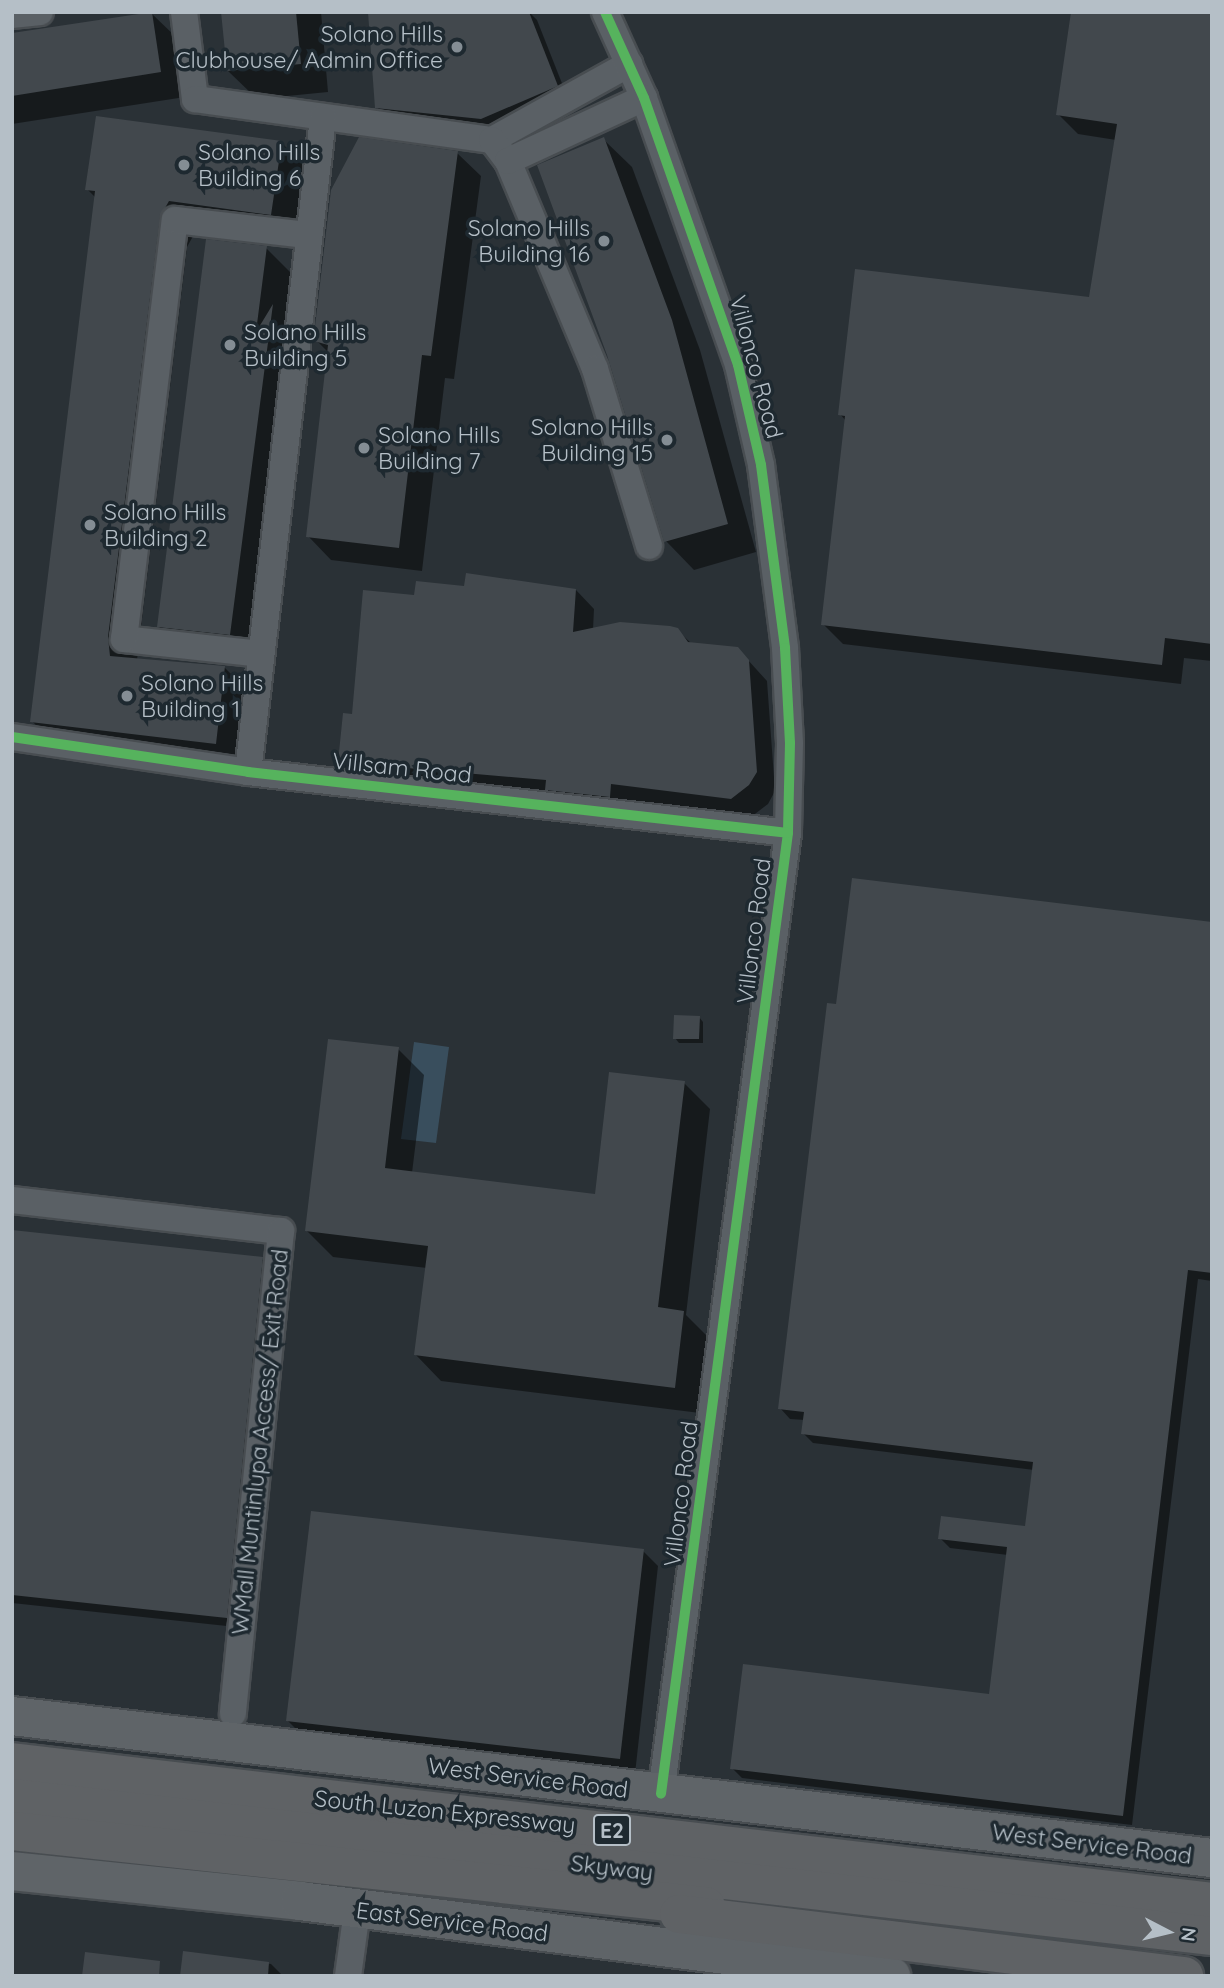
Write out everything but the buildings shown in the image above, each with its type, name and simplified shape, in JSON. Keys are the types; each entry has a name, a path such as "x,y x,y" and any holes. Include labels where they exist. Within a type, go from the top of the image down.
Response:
{"highway":[{"name":"South Luzon Expressway","path":"12,1762 1212,1902"},
{"name":"Skyway","path":"12,1798 1212,1936"},
{"name":"Skyway","path":"12,1831 1212,1962"},
{"path":"12,1840 1184,1976"}],"main road":[{"name":"West Service Road","path":"12,1716 1212,1858"},
{"name":"East Service Road","path":"12,1871 357,1910 891,1976"}],"street":[{"path":"12,15 40,12"},
{"path":"184,12 195,99 492,140 629,64"},
{"name":"Villonco Road","path":"606,12 644,98 738,365 761,465 786,648 788,833 661,1794"},
{"path":"586,88 600,119"},
{"path":"508,161 644,98"},
{"path":"248,772 307,235 323,118"},
{"path":"492,140 508,161 595,369 649,546"},
{"path":"261,654 124,639 175,220 307,235"},
{"name":"Villsam Road","path":"12,737 248,772 788,833"},
{"name":"WMall Muntinlupa Access/ Exit Road","path":"12,1200 281,1231 233,1714"},
{"path":"348,1976 357,1910"}],"water":[{"path":"414,1042 449,1047 436,1143 401,1139"}],"cycle path":[{"path":"605,12 644,98 738,365 761,465 785,648 790,743 788,833 661,1794"},
{"path":"12,737 248,772 788,833"}],"place":[{"name":"Solano Hills Clubhouse/ Admin Office","path":"457,47"},
{"name":"Solano Hills Building 6","path":"184,165"},
{"name":"Solano Hills Building 16","path":"604,241"},
{"name":"Solano Hills Building 5","path":"230,345"},
{"name":"Solano Hills Building 15","path":"667,440"},
{"name":"Solano Hills Building 7","path":"364,448"},
{"name":"Solano Hills Building 2","path":"90,525"},
{"name":"Solano Hills Building 1","path":"127,696"}]}
